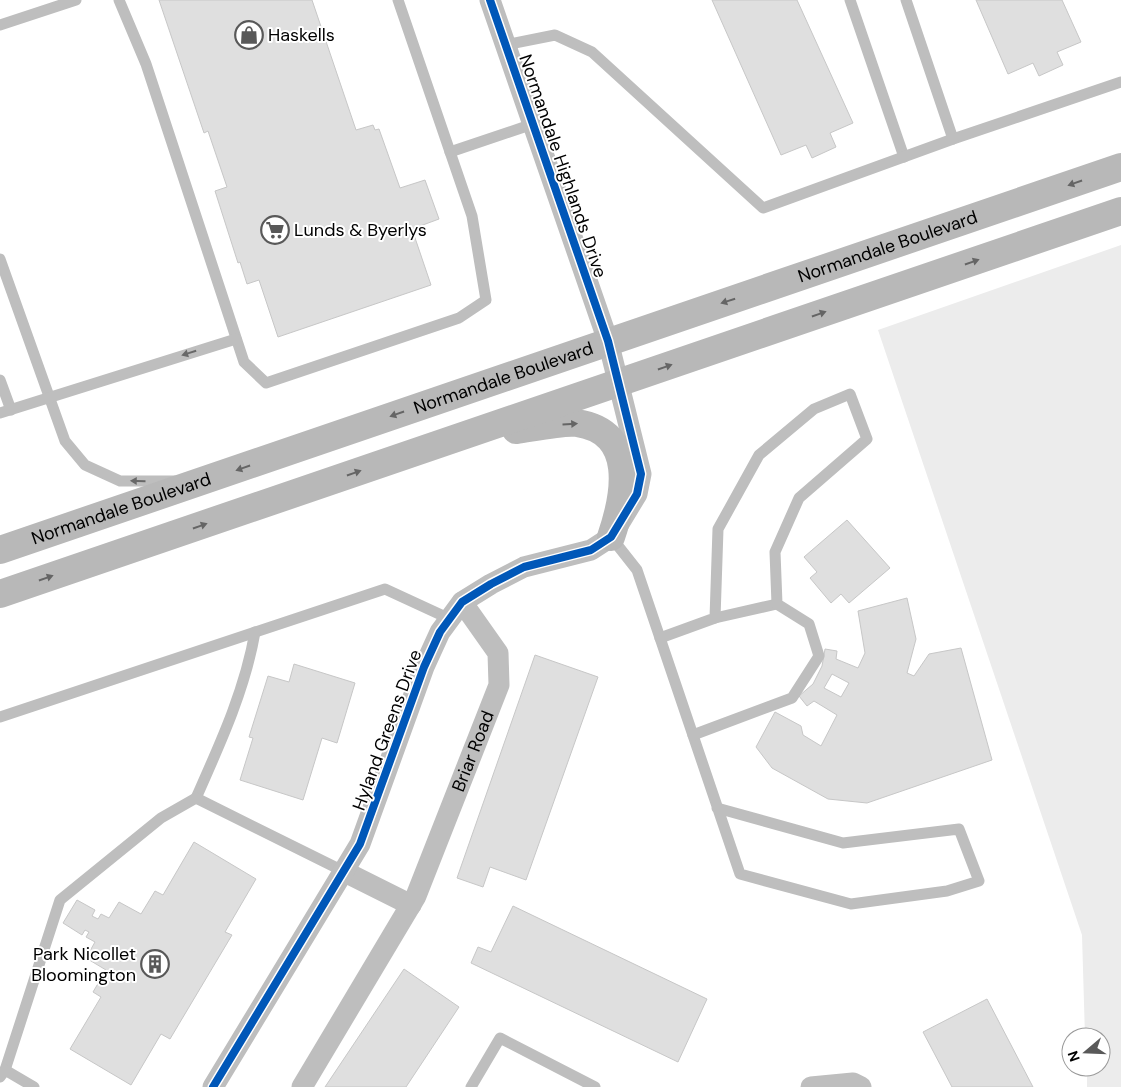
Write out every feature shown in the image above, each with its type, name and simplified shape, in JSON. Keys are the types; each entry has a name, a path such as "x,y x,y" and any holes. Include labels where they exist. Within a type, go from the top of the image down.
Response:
{"main road":[{"name":"Normandale Boulevard","path":"0,550 204,482 608,341 1121,167"},
{"path":"0,594 1121,211"},
{"path":"469,434 575,422 592,426 613,443 620,456 624,479 621,506 611,537"}],"street":[{"name":"Normandale Highlands Drive","path":"490,0 608,341"},
{"name":"Hyland Greens Drive","path":"213,1087 360,844 424,667 440,632 456,611 524,567 590,550 611,537 637,494 641,474 608,341"},
{"name":"Briar Road","path":"302,1087 411,905 499,685 498,653 456,611"},
{"path":"344,872 411,905"},
{"path":"811,1087 853,1083 861,1087"}],"lane":[{"path":"0,25 76,0"},
{"path":"119,0 146,64 244,362 266,383 459,318 486,300 472,216 398,0"},
{"path":"850,0 904,157"},
{"path":"906,0 953,139"},
{"path":"506,45 555,36 592,52 763,208 953,139 1121,82"},
{"path":"450,152 533,124"},
{"path":"0,259 65,441 85,465 120,481 204,482"},
{"path":"0,380 5,412 236,338"},
{"path":"715,618 718,529 759,455 814,409 850,394 868,439 799,498 775,552 777,604"},
{"path":"611,537 637,570 717,808 740,874 851,904 947,891 980,881 959,829 843,844 717,808"},
{"path":"0,716 385,589 456,611"},
{"path":"660,638 715,618 777,604 809,624 819,656 792,698 693,735"},
{"path":"34,1087 3,1074 60,900 161,818 196,798 228,726 250,663 255,632"},
{"path":"196,798 344,872"},
{"path":"472,1087 500,1038 595,1087"}],"shaded area":[{"path":"1121,245 1121,1087 1087,1087 1087,1077 1111,1077 1111,1027 1085,1027 1082,935 878,330"}],"building":[{"path":"159,0 312,0 356,130 373,125 375,130 379,129 400,188 425,180 439,219 412,229 431,285 278,337 259,280 247,284 240,262 238,263 215,191 227,187 208,131 204,133"},
{"path":"712,0 797,0 853,123 830,133 836,147 812,158 806,145 781,155"},
{"path":"976,0 1062,0 1081,42 1057,52 1063,65 1039,76 1033,63 1008,74"},
{"path":"847,520 890,568 849,603 841,594 831,603 810,578 817,572 804,557"},
{"path":"907,598 916,639 907,673 914,676 929,654 961,648 992,760 867,803 828,799 772,768 756,747 775,712 801,726 803,735 821,746 837,715 814,701 807,706 799,696 813,684 822,666 825,649 837,651 836,659 858,668 865,653 858,611","holes":["832,674 849,683 841,697 824,688"]},
{"path":"535,655 598,677 526,880 490,867 483,887 457,878"},
{"path":"294,664 355,683 337,743 322,738 303,800 240,780 253,738 249,737 268,676 289,682"},
{"name":"Park Nicollet Bloomington","path":"194,842 256,879 225,932 232,935 170,1039 161,1034 131,1085 70,1049 101,997 93,992 106,970 86,958 95,942 86,937 89,932 85,930 82,935 63,923 77,900 95,910 92,916 98,919 101,914 109,918 119,902 141,914 155,891 163,895"},
{"path":"513,906 707,999 678,1062 471,963 478,947 491,952"},
{"path":"404,969 459,1007 406,1087 325,1087"},
{"path":"987,999 1033,1087 952,1087 923,1032"}],"cycle path":[{"path":"213,1087 360,844 424,667 440,632 462,602 491,584 524,567 591,550 611,537 637,494 641,474 608,341 490,0"}],"place":[{"name":"Haskells","path":"249,35"},
{"name":"Lunds & Byerlys","path":"275,230"},
{"name":"Park Nicollet Bloomington","path":"155,964"}]}
